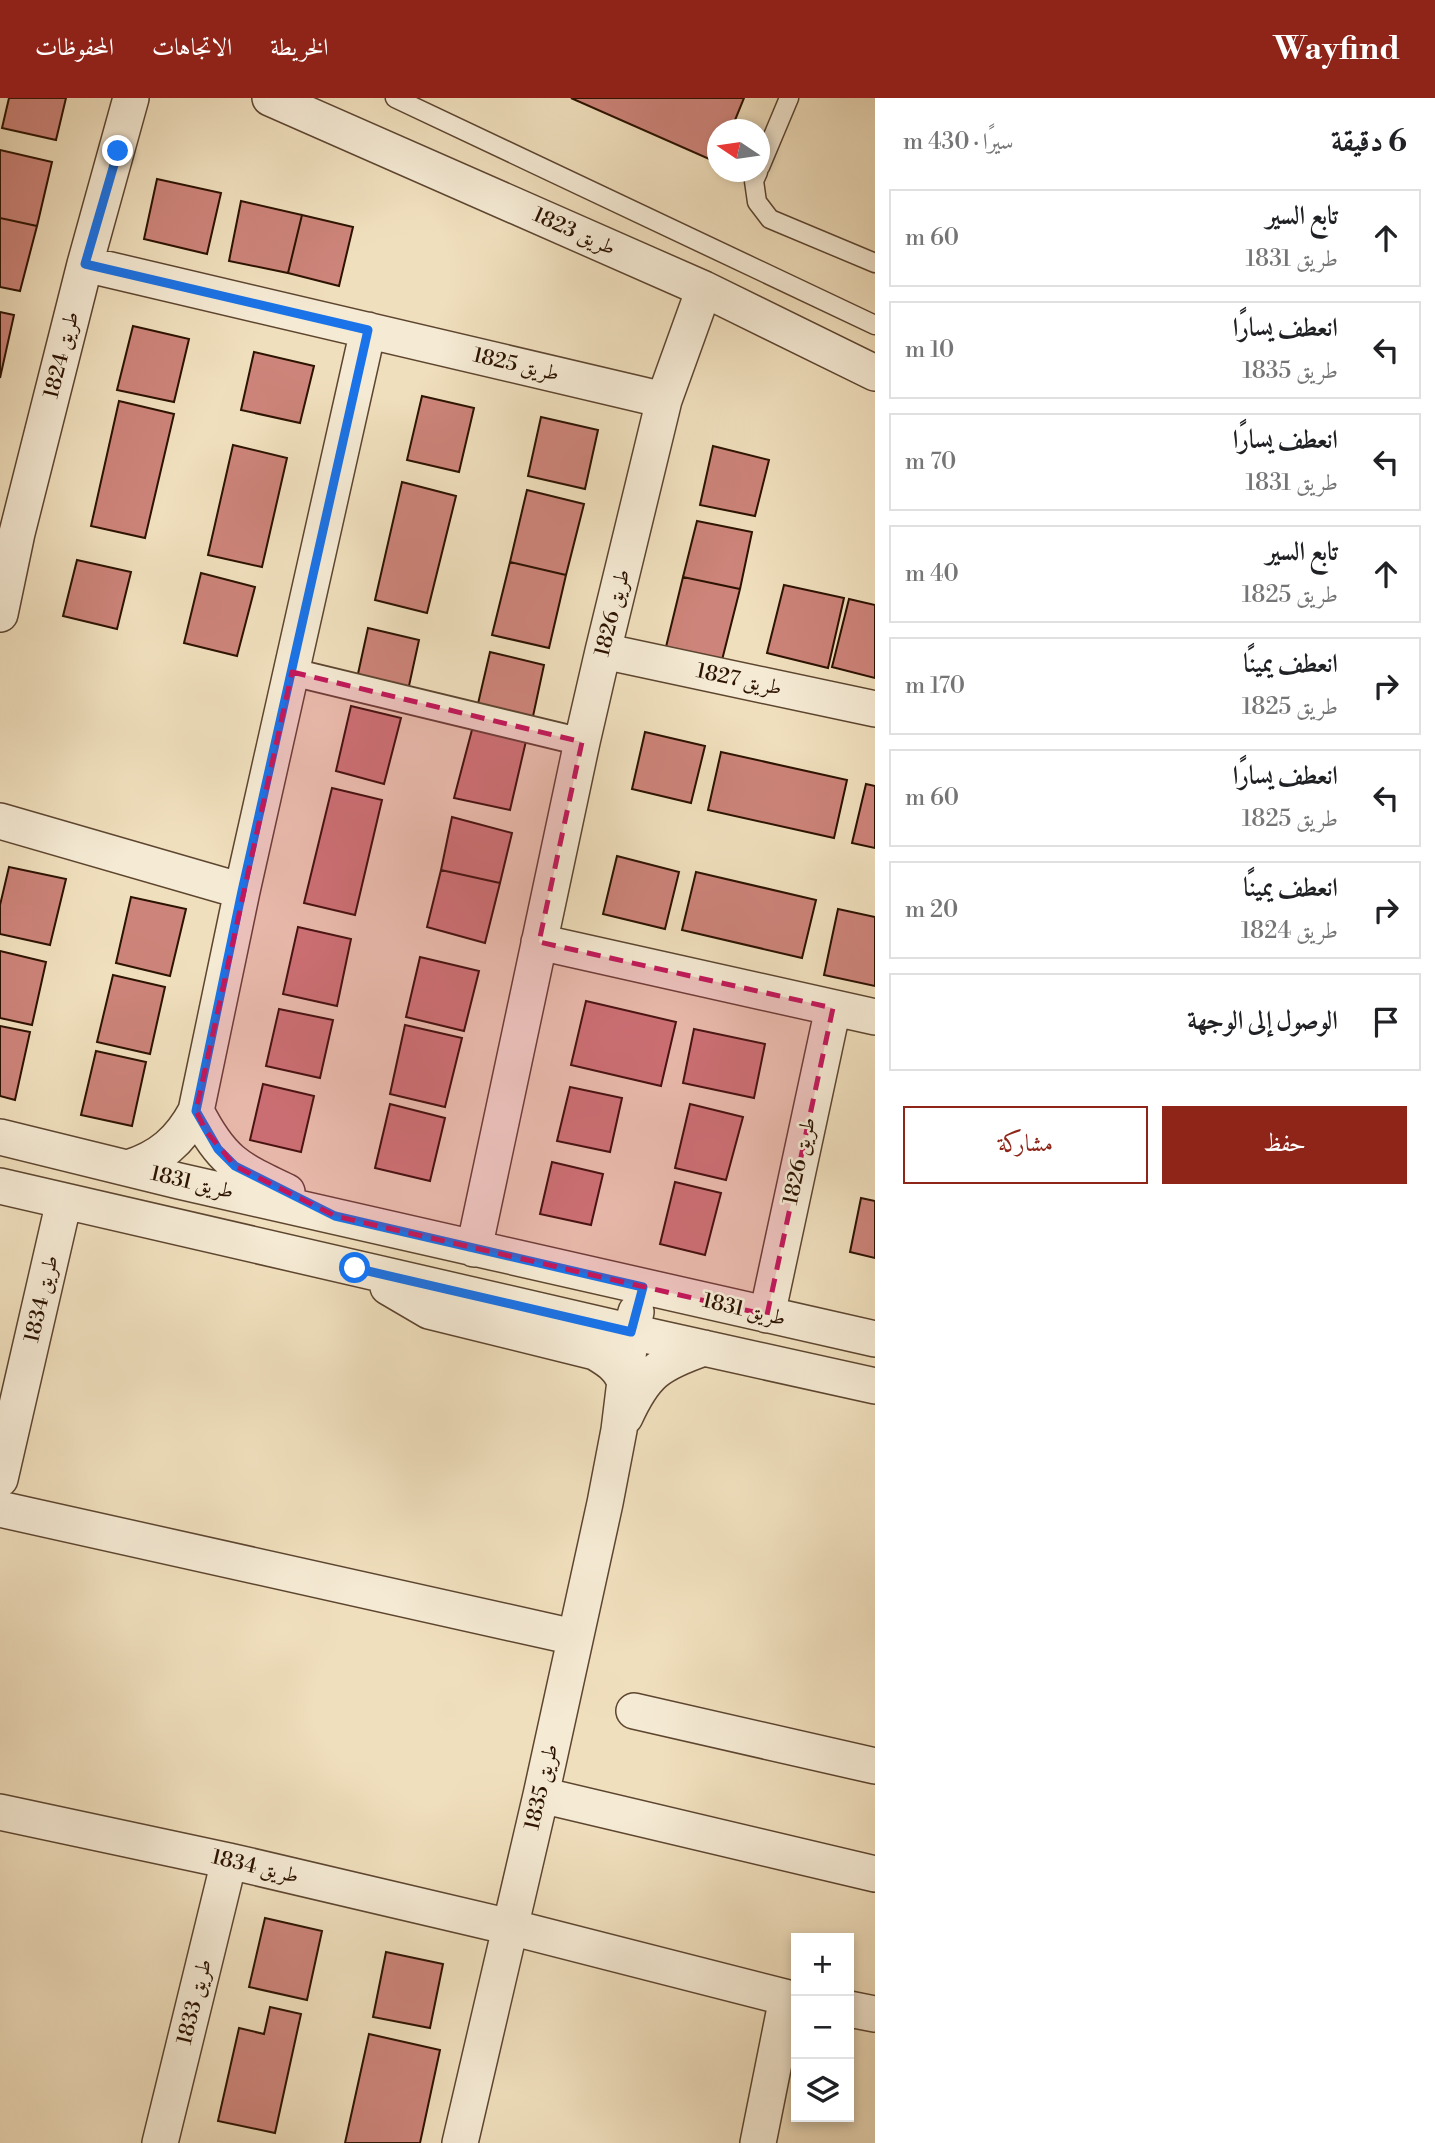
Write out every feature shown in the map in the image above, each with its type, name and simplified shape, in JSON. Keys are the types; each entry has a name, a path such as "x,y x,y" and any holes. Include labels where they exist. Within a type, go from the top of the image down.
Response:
{"street":[{"name":"طريق 1824","path":"0,614 17,533 85,264 131,98"},
{"name":"طريق 1823","path":"270,98 704,289 875,373"},
{"name":"طريق 1825","path":"85,264 664,400"},
{"name":"طريق 1826","path":"474,1248 603,652 664,400 704,289"},
{"path":"128,1168 163,1153 177,1140 196,1111 242,891 368,330"},
{"name":"طريق 1827","path":"603,652 875,709"},
{"path":"292,672 582,743"},
{"path":"0,821 242,891"},
{"path":"539,943 875,1017"},
{"name":"طريق 1826","path":"767,1315 833,1008"},
{"path":"196,1111 218,1149 235,1166 335,1216"},
{"name":"طريق 1831","path":"0,1137 875,1339"},
{"path":"0,1186 875,1386"},
{"name":"طريق 1834","path":"0,1479 64,1201"},
{"path":"355,1268 429,1311 595,1352 611,1361 624,1379"},
{"name":"طريق 1835","path":"460,2143 541,1795 619,1430 631,1332 643,1287"},
{"name":"طريق 1835","path":"619,1430 638,1389 655,1370 676,1357 704,1348"},
{"path":"0,1509 574,1637"},
{"path":"634,1711 875,1766"},
{"path":"541,1795 875,1874"},
{"name":"طريق 1834","path":"0,1812 229,1861 510,1927 791,1999"},
{"name":"طريق 1833","path":"160,2143 229,1861"},
{"path":"758,2143 791,2003"},
{"path":"854,2010 875,2014"}],"lane":[{"path":"395,98 875,325"},
{"path":"770,143 789,98"},
{"path":"754,182 757,202 770,219 875,263"}],"highlighted area":[{"path":"292,672 582,742 539,942 833,1008 767,1315 335,1216 235,1166 206,1131 196,1111"}],"building":[{"path":"9,98 66,98 56,140 2,128"},
{"path":"571,98 744,98 735,119 707,119 707,158"},
{"path":"0,150 52,162 37,226 0,218"},
{"path":"157,179 221,193 207,254 144,239"},
{"path":"241,201 302,215 288,273 229,261"},
{"path":"302,215 353,227 339,286 288,273"},
{"path":"0,218 37,226 20,291 0,287"},
{"path":"0,312 14,315 0,378"},
{"path":"133,326 189,339 174,402 117,390"},
{"path":"254,352 314,366 300,423 241,410"},
{"path":"422,396 474,408 459,472 407,460"},
{"path":"119,401 174,414 145,538 91,526"},
{"path":"541,417 598,430 585,489 528,476"},
{"path":"233,445 287,458 262,567 208,555"},
{"path":"713,446 769,460 755,516 700,505"},
{"path":"402,482 456,496 427,613 375,600"},
{"path":"527,490 584,504 566,575 510,562"},
{"path":"697,521 752,532 740,589 683,577"},
{"path":"77,560 131,572 117,629 63,616"},
{"path":"510,562 566,575 549,648 492,635"},
{"path":"201,573 255,587 237,656 184,643"},
{"path":"683,577 740,589 721,664 665,651"},
{"path":"784,585 844,598 828,668 767,653"},
{"path":"849,599 875,605 875,678 832,667"},
{"path":"368,628 419,640 407,695 356,683"},
{"path":"490,652 544,665 532,721 477,708"},
{"path":"351,706 401,718 384,784 336,771"},
{"path":"473,726 526,741 510,810 454,798"},
{"path":"645,732 705,746 691,803 632,789"},
{"path":"721,752 847,780 834,838 708,810"},
{"path":"866,784 875,786 875,848 852,843"},
{"path":"332,788 382,800 355,915 304,903"},
{"path":"452,817 512,833 500,883 441,870"},
{"path":"617,856 679,872 665,929 603,914"},
{"path":"9,867 66,879 50,945 0,934 0,905"},
{"path":"441,870 500,883 485,943 427,927"},
{"path":"696,872 816,900 802,958 682,930"},
{"path":"131,897 186,909 170,976 116,963"},
{"path":"838,909 875,917 875,986 824,975"},
{"path":"298,927 351,939 337,1006 283,994"},
{"path":"0,951 46,962 32,1025 0,1018"},
{"path":"420,957 479,971 464,1031 406,1017"},
{"path":"113,975 165,987 150,1054 97,1042"},
{"path":"586,1001 676,1022 661,1086 571,1065"},
{"path":"279,1009 333,1020 320,1078 266,1066"},
{"path":"405,1025 462,1038 445,1107 390,1094"},
{"path":"0,1026 30,1032 15,1100 0,1096"},
{"path":"694,1029 765,1044 754,1098 683,1083"},
{"path":"96,1051 146,1062 132,1126 81,1115"},
{"path":"263,1084 314,1096 301,1152 250,1140"},
{"path":"570,1087 622,1098 610,1152 557,1141"},
{"path":"390,1104 445,1118 430,1181 375,1168"},
{"path":"690,1104 743,1117 726,1180 675,1168"},
{"path":"552,1162 603,1174 591,1225 540,1214"},
{"path":"675,1182 721,1193 705,1255 660,1244"},
{"path":"861,1198 875,1201 875,1258 850,1252"},
{"path":"265,1918 322,1931 307,2000 249,1987"},
{"path":"386,1952 443,1964 430,2028 373,2017"},
{"path":"270,2007 301,2014 275,2133 218,2121 239,2028 264,2034"},
{"path":"369,2034 440,2050 420,2143 345,2143"}],"route":[{"path":"118,151 85,264 368,330 242,891 196,1111 218,1149 235,1166 335,1216 643,1287 631,1332 355,1268"}]}
